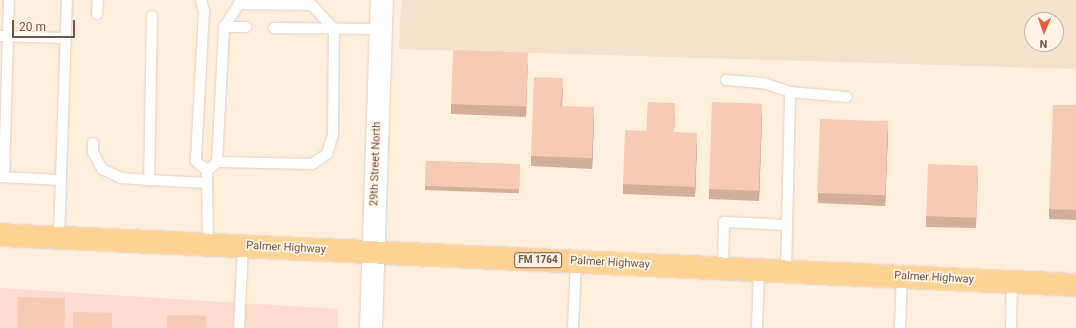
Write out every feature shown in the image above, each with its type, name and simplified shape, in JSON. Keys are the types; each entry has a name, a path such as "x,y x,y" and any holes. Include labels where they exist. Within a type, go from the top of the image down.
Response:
{"main road":[{"name":"Palmer Highway","path":"0,235 1076,285"}],"street":[{"name":"29th Street North","path":"371,328 382,0"}],"lane":[{"path":"9,0 4,36 2,177 61,180"},
{"path":"59,238 67,0"},
{"path":"97,14 98,0"},
{"path":"201,0 204,11 196,161 207,171"},
{"path":"208,245 207,171 217,162 312,164 327,154 333,134 334,29 312,5 239,4 224,27 217,162"},
{"path":"149,180 152,16"},
{"path":"224,27 246,28"},
{"path":"274,28 381,29"},
{"path":"4,36 66,38"},
{"path":"726,80 764,83 790,92 847,97"},
{"path":"786,272 790,92"},
{"path":"93,144 93,152 102,169 121,178 206,183"},
{"path":"723,268 724,222 787,225"},
{"path":"239,328 243,246"},
{"path":"573,328 576,262"},
{"path":"757,328 760,270"},
{"path":"900,328 902,277"},
{"path":"1011,328 1012,282"}],"shaded area":[{"path":"401,0 1076,0 1076,69 399,49"},
{"path":"0,288 338,309 338,328 0,328"}],"building":[{"path":"453,50 528,53 526,107 451,104"},
{"path":"534,77 563,78 561,106 594,107 592,158 531,156"},
{"path":"648,102 675,103 674,132 697,133 695,187 623,184 625,130 646,131"},
{"path":"712,102 762,104 759,191 709,189"},
{"path":"1053,105 1076,105 1076,210 1049,209"},
{"path":"820,119 888,121 885,195 817,193"},
{"path":"426,161 520,164 519,189 425,186"},
{"path":"928,164 978,166 976,218 926,216"},
{"path":"18,297 65,298 64,328 17,328"},
{"path":"73,312 112,313 112,328 73,328"},
{"path":"167,315 206,316 206,328 167,328"}]}
